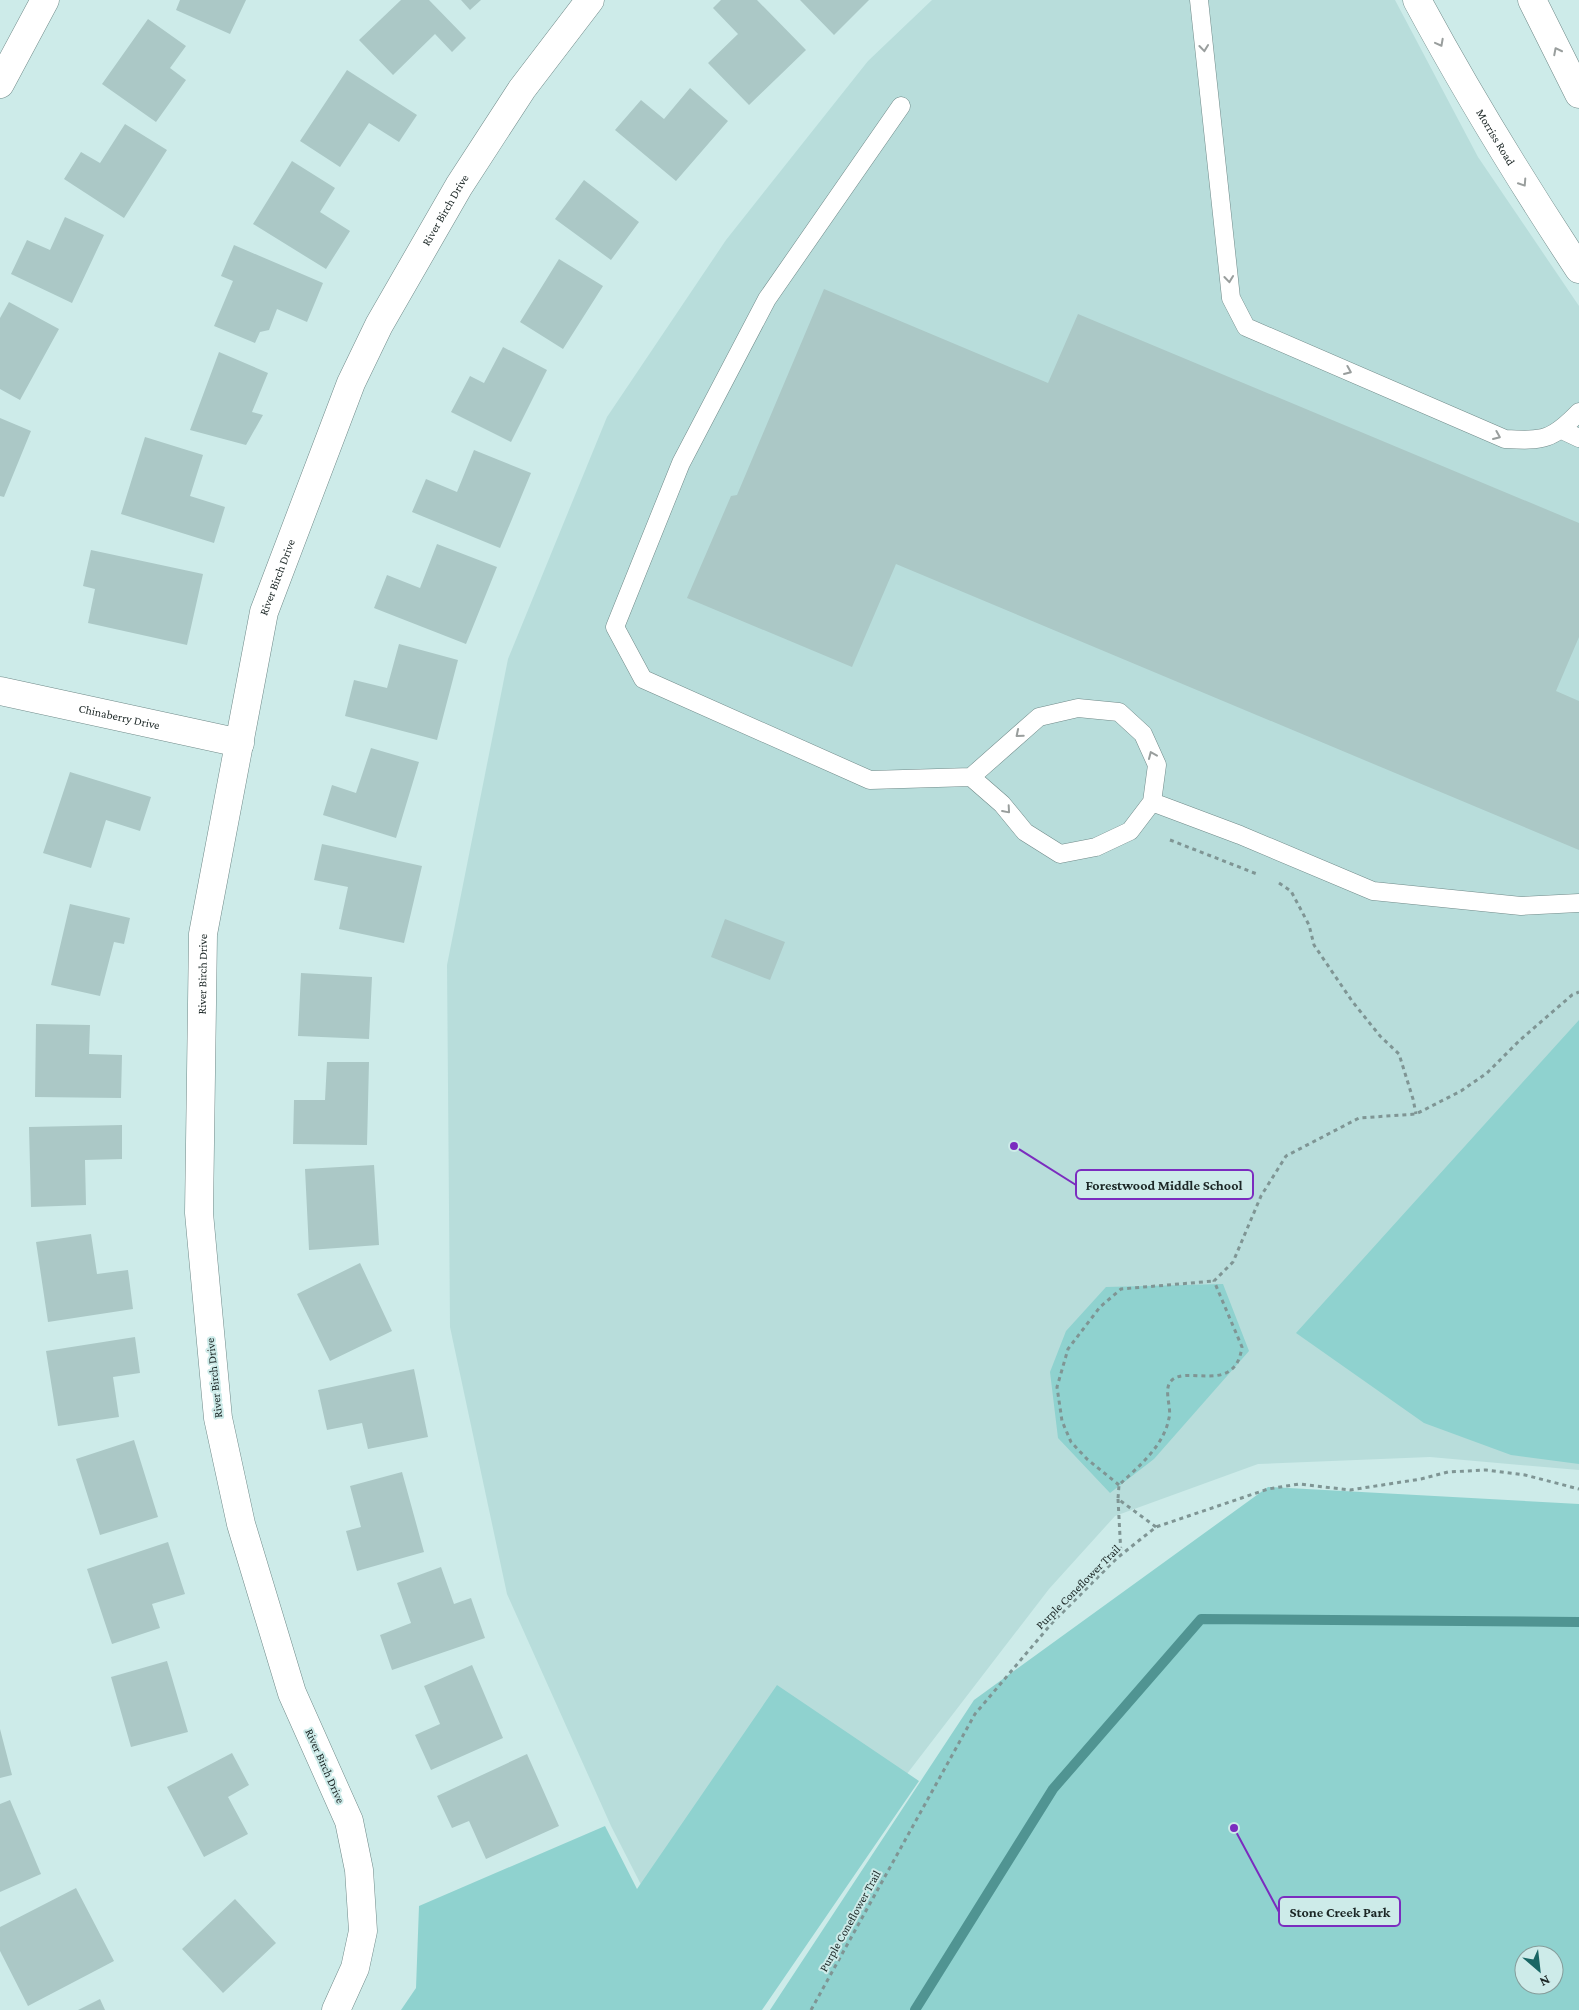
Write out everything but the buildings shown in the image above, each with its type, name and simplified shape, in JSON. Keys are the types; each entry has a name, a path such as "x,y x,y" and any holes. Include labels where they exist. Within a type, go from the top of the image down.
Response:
{"street":[{"path":"0,84 45,0"},
{"name":"River Birch Drive","path":"336,2010 355,1968 363,1931 359,1870 349,1821 292,1693 241,1524 218,1418 199,1213 203,934 264,612 355,374 379,325 459,186 522,88 590,0"},
{"name":"Morriss Road","path":"1417,0 1453,67 1503,152 1579,269"},
{"path":"1539,2 1579,94"},
{"name":"Chinaberry Drive","path":"0,691 240,744"}],"lane":[{"path":"1199,0 1231,298 1246,327 1506,439 1539,440 1562,430 1579,412"},
{"path":"901,106 767,299 681,463 615,627 643,679 870,780 971,777 1039,717 1078,708 1119,712 1143,734 1156,765 1152,802 1130,831 1096,847 1060,854 1026,832 1002,804 971,777"},
{"path":"1562,430 1579,438"},
{"path":"1152,802 1240,835 1373,892 1521,906 1579,903"}],"path":[{"path":"1136,823 1172,841 1263,876"},
{"path":"1278,882 1291,891 1309,925 1314,946 1352,1001 1380,1036 1399,1054 1416,1114"},
{"path":"1119,1485 1087,1459 1071,1442 1062,1421 1057,1387 1068,1349 1100,1307 1121,1290 1214,1281 1233,1262 1261,1196 1286,1156 1360,1118 1416,1114 1461,1091 1488,1073 1520,1040 1572,995 1579,992"},
{"path":"1121,1555 1119,1485 1144,1461 1159,1442 1169,1418 1168,1388 1171,1381 1179,1376 1222,1374 1235,1366 1240,1356 1242,1346 1214,1281"},
{"name":"Purple Coneflower Trail","path":"811,2010 975,1714 1052,1623 1121,1555 1156,1527 1268,1489 1299,1484 1350,1490 1420,1479 1448,1472 1486,1470 1525,1475 1579,1489"},
{"path":"1118,1499 1156,1527"}],"shaded area":[{"path":"932,0 1395,0 1478,157 1579,306 1579,1470 1430,1457 1258,1464 1115,1516 1049,1589 890,1796 705,2010 611,1826 507,1594 450,1327 447,965 508,659 607,417 726,240 868,61"},
{"path":"1579,1020 1579,1464 1511,1455 1424,1423 1296,1333"},
{"path":"1223,1284 1249,1351 1154,1459 1110,1493 1058,1438 1050,1372 1066,1331 1106,1287"},
{"path":"1268,1487 1579,1504 1579,2010 770,2010 974,1700"},
{"path":"777,1685 919,1781 762,2010 401,2010 416,1988 419,1906 605,1826 637,1889"}],"waterway":[{"path":"915,2010 1053,1789 1201,1619 1579,1622"}],"place":[{"name":"Forestwood Middle School","path":"1014,1146"},
{"name":"Stone Creek Park","path":"1234,1828"}]}
